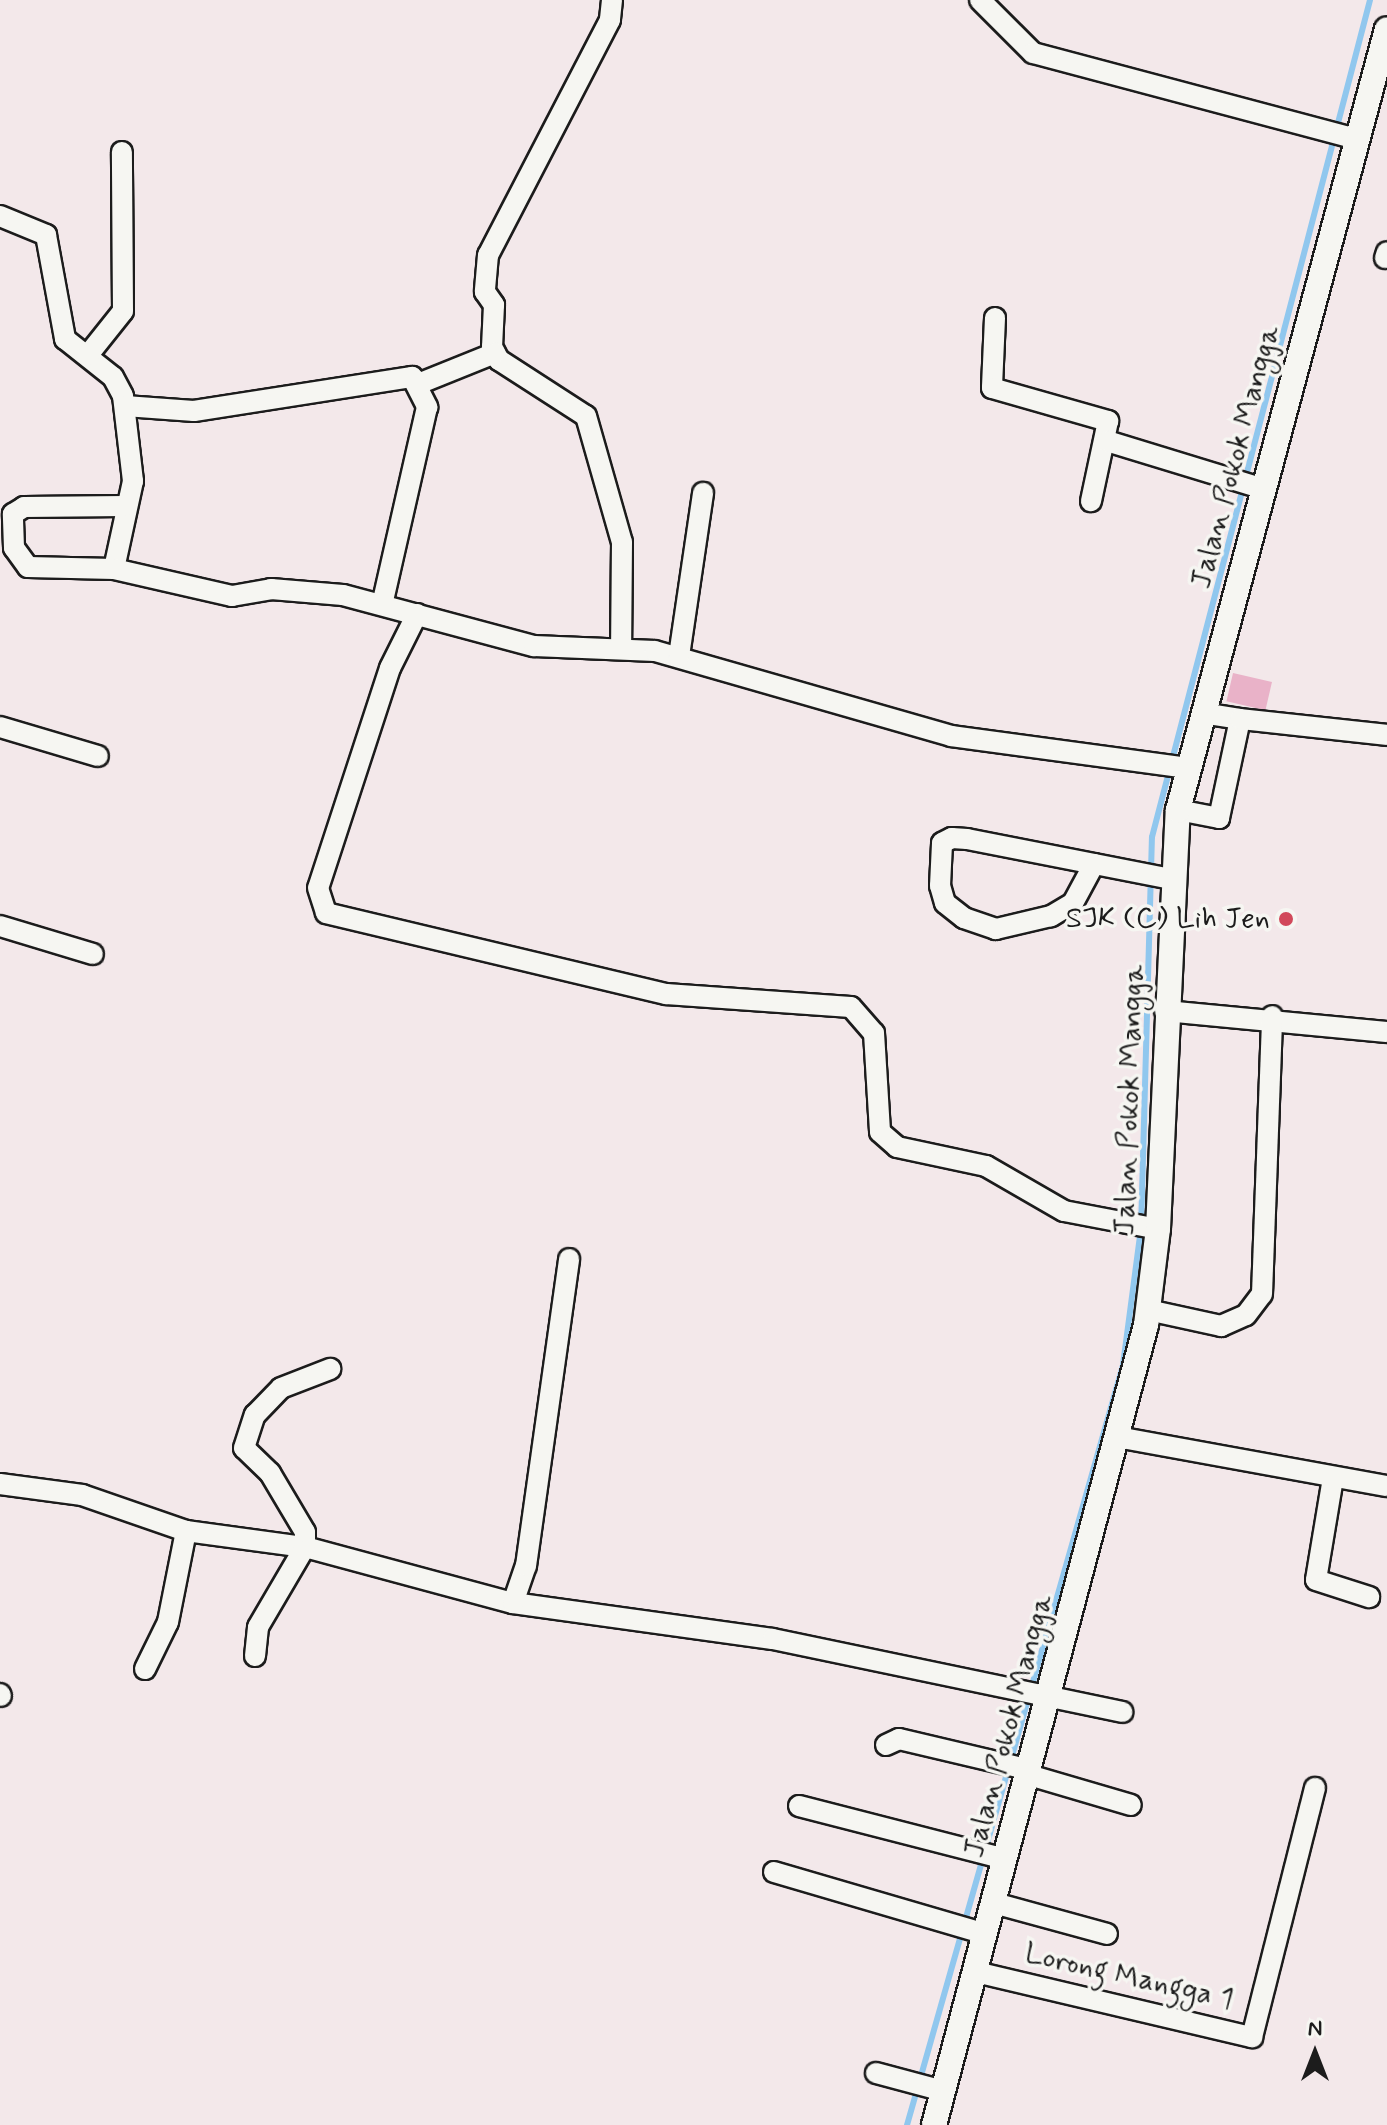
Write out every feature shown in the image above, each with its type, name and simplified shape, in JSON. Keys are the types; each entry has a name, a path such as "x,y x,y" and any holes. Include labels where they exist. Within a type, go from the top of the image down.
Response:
{"main road":[{"name":"Jalan Pokok Mangga","path":"934,2125 976,1972 971,1930 994,1903 991,1855 1019,1769 1037,1691 1122,1438 1148,1310 1165,1011 1157,877 1178,810 1175,766 1202,713 1261,488 1343,135 1380,88 1387,29"}],"street":[{"path":"612,0 610,20 488,255 485,292 494,305 495,353 521,378 586,416 622,542 621,648"},
{"path":"980,0 1033,53 1343,135"},
{"path":"88,355 123,311 122,152"},
{"path":"0,216 46,235 57,322 65,339 113,377 125,406 133,481 125,506 114,569"},
{"path":"995,318 992,388 1108,421 1107,441 1091,501"},
{"path":"125,406 194,411 391,375 418,384 495,353"},
{"path":"382,605 427,407 418,384"},
{"path":"1107,441 1261,488"},
{"path":"679,656 703,493"},
{"path":"125,506 24,507 13,514 14,548 28,567 114,569 232,596 271,589 382,605 534,646 621,648 679,656 951,736 1175,766"},
{"path":"417,614 390,668 318,888 326,913 666,994 851,1007 874,1033 880,1132 897,1147 986,1166 1064,1211 1153,1228"},
{"path":"1202,713 1387,735"},
{"path":"1178,810 1219,818 1240,719"},
{"path":"0,727 98,756"},
{"path":"1094,864 1073,903 1051,916 996,929 964,918 945,903 940,886 942,843 952,838 1094,864 1157,877"},
{"path":"0,926 93,954"},
{"path":"1165,1011 1272,1016 1387,1032"},
{"path":"1148,1310 1221,1326 1246,1315 1262,1294 1272,1016"},
{"path":"513,1603 526,1566 569,1259"},
{"path":"255,1656 269,1601 305,1547 305,1532 270,1473 244,1448 255,1415 281,1388 330,1369"},
{"path":"1122,1438 1387,1486"},
{"path":"1333,1478 1316,1580 1369,1597"},
{"path":"0,1484 82,1495 186,1531 305,1547 513,1603 773,1639 1037,1691 1122,1712"},
{"path":"145,1669 168,1622 186,1531"},
{"path":"886,1745 899,1739 1019,1769 1131,1805"},
{"name":"Lorong Mangga 1","path":"976,1972 1252,2037 1315,1788"},
{"path":"799,1806 991,1855"},
{"path":"774,1872 971,1930"},
{"path":"994,1903 1107,1934"},
{"path":"876,2073 943,2091"}],"building":[{"path":"1233,673 1272,682 1265,710 1226,701"}],"waterway":[{"path":"907,2125 1123,1365 1141,1229 1152,837 1370,0"}],"place":[{"name":"SJK (C) Lih Jen","path":"1286,919"}]}
